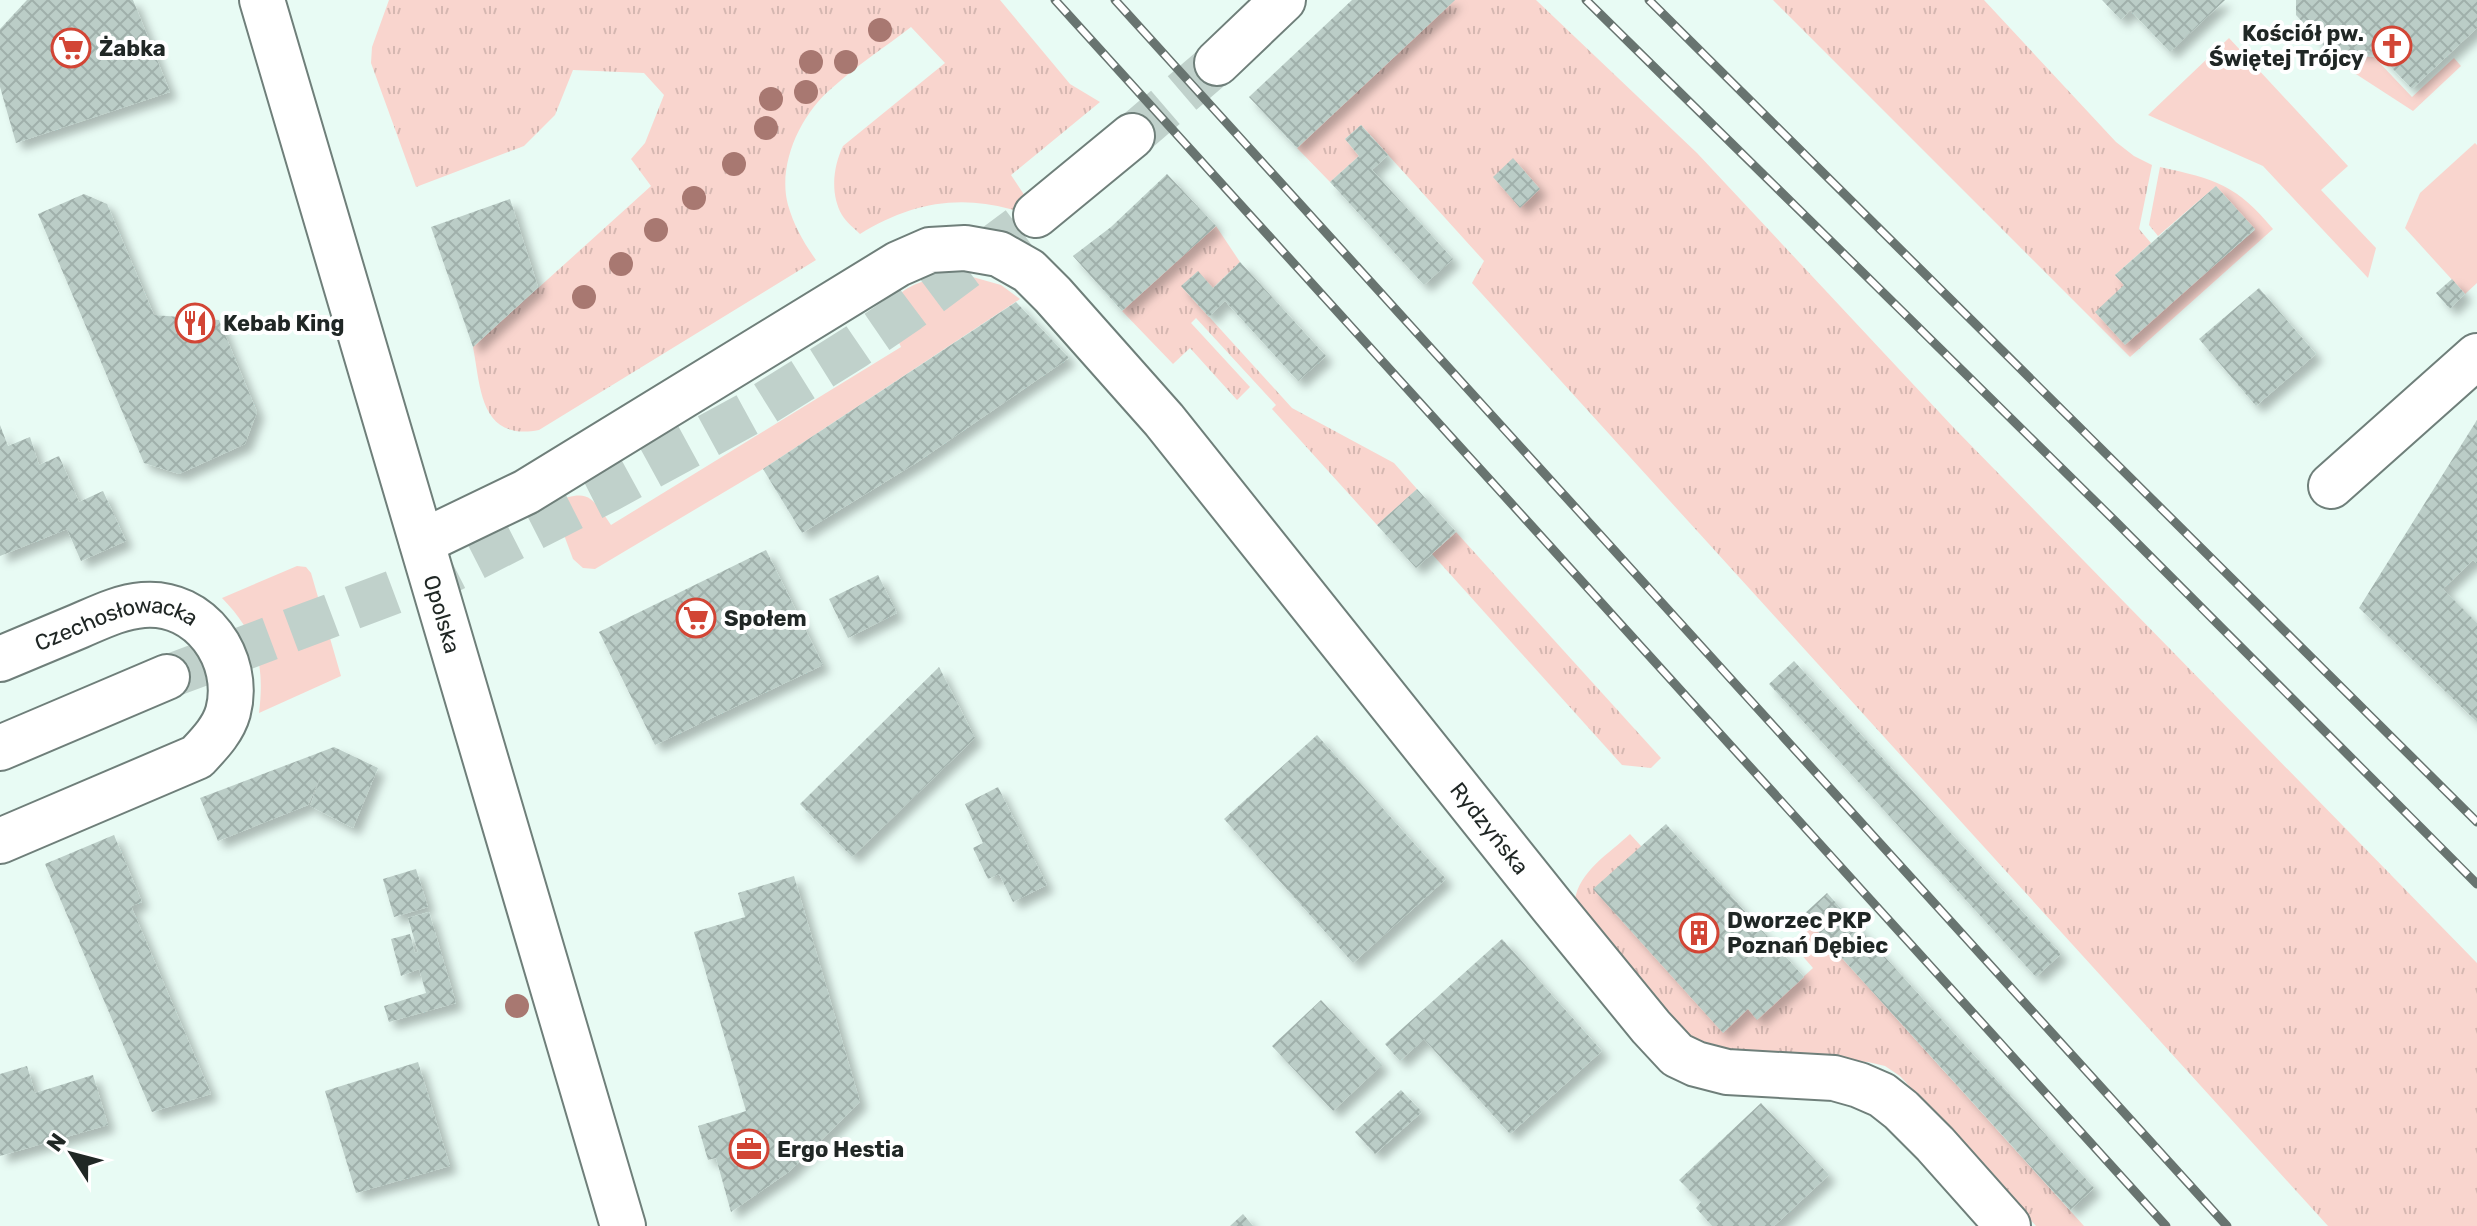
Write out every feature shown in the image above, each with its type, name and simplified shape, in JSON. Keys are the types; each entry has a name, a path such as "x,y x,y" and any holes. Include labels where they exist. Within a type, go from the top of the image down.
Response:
{"street":[{"name":"Opolska","path":"262,0 623,1226"},
{"path":"1217,63 1283,0"},
{"path":"1036,215 1132,136"},
{"name":"Rydzyńska","path":"422,542 526,492 898,264 930,250 965,248 999,254 1029,271 1140,391 1562,918 1677,1055 1696,1064 1727,1072 1834,1078 1882,1095 1935,1144 2008,1226"},
{"path":"2331,486 2477,356"},
{"name":"Czechosłowacka","path":"0,659 119,609 146,605 172,608 196,619 215,638 228,662 232,688 228,715 215,738 197,757 0,841"},
{"name":"Czechosłowacka","path":"0,748 167,677"}],"green space":[{"path":"389,0 1000,0 1070,84 1100,102 1011,175 1044,225 1010,209 970,202 914,209 860,234 844,218 834,189 835,172 843,146 945,63 911,27 821,99 810,111 794,141 785,189 793,220 816,260 539,430 520,431 505,428 494,420 487,408 473,347 651,186 631,159 645,143 664,95 644,73 573,70 555,115 524,146 416,187 371,63 372,47"},
{"path":"1455,0 1536,0 1697,153 1954,428 2477,963 2477,1226 2328,1226 1472,283 1484,261 1361,125 1345,139 1359,156 1330,182 1297,148"},
{"path":"1773,0 1984,0 2116,142 2152,165 2139,229 2151,243 2115,275 2124,285 2125,344 2255,230 2216,186 2158,236 2149,225 2160,167 2224,186 2248,202 2273,229 2130,357"},
{"path":"2229,38 2348,166 2321,190 2376,248 2368,278 2263,166 2148,115"},
{"path":"2353,56 2374,57 2412,97 2454,58 2461,66 2413,111 2342,65"},
{"path":"2475,143 2477,283 2465,294 2405,228 2420,193"},
{"path":"1216,226 1240,262 1213,288 1182,287 1292,408 1394,463 1417,489 1377,525 1272,409 1276,405 1196,318 1191,323 1250,387 1237,400 1190,348 1173,364 1122,311"},
{"path":"962,274 1001,285 1020,299 763,469 595,569 583,568 573,559 552,503 574,496 588,498 599,507 611,525 901,347 890,323 894,300 913,285"},
{"path":"1456,532 1661,758 1651,768 1622,765 1432,554"},
{"path":"297,566 306,567 311,573 341,676 259,713 261,679 256,651 243,624 222,598"},
{"path":"1630,834 1757,1019 1813,968 1793,945 1813,926 2084,1226 2036,1226 1900,1076 1885,1066 1868,1062 1716,1055 1694,1045 1575,900 1589,871"}],"building":[{"path":"27,0 133,0 170,92 16,143 0,87 0,29"},
{"path":"1352,0 1455,0 1297,148 1249,97"},
{"path":"2102,0 2225,0 2170,52 2130,10 2121,20"},
{"name":"Kościół pw. Świętej Trójcy","path":"2296,0 2477,0 2477,28 2412,89 2374,49 2372,52 2326,48 2296,15"},
{"path":"1361,125 1388,155 1372,170 1453,259 1424,285 1330,182 1359,156 1345,139"},
{"path":"1513,158 1540,189 1520,208 1493,177"},
{"path":"1167,174 1216,226 1122,311 1073,256 1111,227"},
{"path":"2216,186 2255,229 2125,345 2095,312 2124,285 2115,275"},
{"path":"84,194 107,204 154,315 219,320 257,412 245,444 179,474 144,463 38,214"},
{"path":"510,199 538,287 473,347 431,227"},
{"path":"1240,262 1326,356 1298,381 1225,301 1209,317 1181,286 1198,271 1213,288"},
{"path":"2452,279 2465,294 2450,309 2436,293"},
{"path":"2259,288 2316,354 2256,406 2199,339"},
{"path":"1016,302 1069,358 916,463 802,533 763,469"},
{"path":"2477,420 2477,564 2473,560 2443,589 2477,623 2477,722 2359,608"},
{"path":"0,425 8,446 30,437 39,465 59,456 79,502 103,491 126,541 81,561 67,529 0,556"},
{"path":"1417,489 1456,532 1416,568 1377,525"},
{"path":"766,550 823,665 655,745 599,632"},
{"path":"878,575 897,613 848,638 829,599"},
{"path":"1794,661 2061,954 2036,977 1769,684"},
{"path":"939,667 975,738 852,857 800,804"},
{"path":"1317,735 1446,879 1353,963 1224,819"},
{"path":"334,747 378,768 353,828 310,806 323,771 308,805 218,841 200,798"},
{"path":"998,787 1047,885 1013,902 999,874 988,879 973,848 983,843 965,804"},
{"name":"Dworzec PKP Poznań Dębiec","path":"1666,824 1804,977 1757,1020 1748,1009 1723,1033 1593,889"},
{"path":"114,835 142,902 131,906 211,1094 152,1112 45,864"},
{"path":"416,869 428,907 394,917 383,879"},
{"path":"794,876 860,1102 790,1171 731,1212 716,1158 708,1160 698,1126 746,1111 694,932 745,917 738,893"},
{"path":"1827,893 2094,1188 2070,1210 1803,915"},
{"path":"429,912 456,1003 389,1022 384,1006 426,993 419,969 401,976 391,939 410,934 415,953 418,952 408,918"},
{"path":"1502,939 1602,1051 1510,1134 1424,1039 1400,1061 1385,1044"},
{"path":"1321,1000 1382,1065 1333,1111 1272,1046"},
{"path":"418,1062 450,1166 356,1193 325,1091"},
{"path":"27,1066 35,1093 93,1075 108,1125 0,1156 0,1074"},
{"path":"1401,1090 1422,1112 1375,1154 1355,1132"},
{"path":"1761,1103 1829,1175 1774,1226 1712,1226 1696,1208 1701,1202 1679,1180"},
{"path":"1243,1214 1253,1226 1230,1226"}],"tunnel":[{"path":"1132,136 1217,63"},
{"path":"167,677 450,571 607,491 748,414 855,347 1036,215"}],"railway":[{"path":"1055,0 2166,1226"},
{"path":"1115,0 2227,1226"},
{"path":"1586,0 2114,520 2477,884"},
{"path":"1649,0 2477,822"}],"place":[{"name":"Kościół pw. Świętej Trójcy","path":"2392,46"},
{"name":"Żabka","path":"71,48"},
{"name":"Kebab King","path":"195,323"},
{"name":"Społem","path":"696,618"},
{"name":"Dworzec PKP Poznań Dębiec","path":"1699,933"},
{"name":"Ergo Hestia","path":"749,1149"}]}
